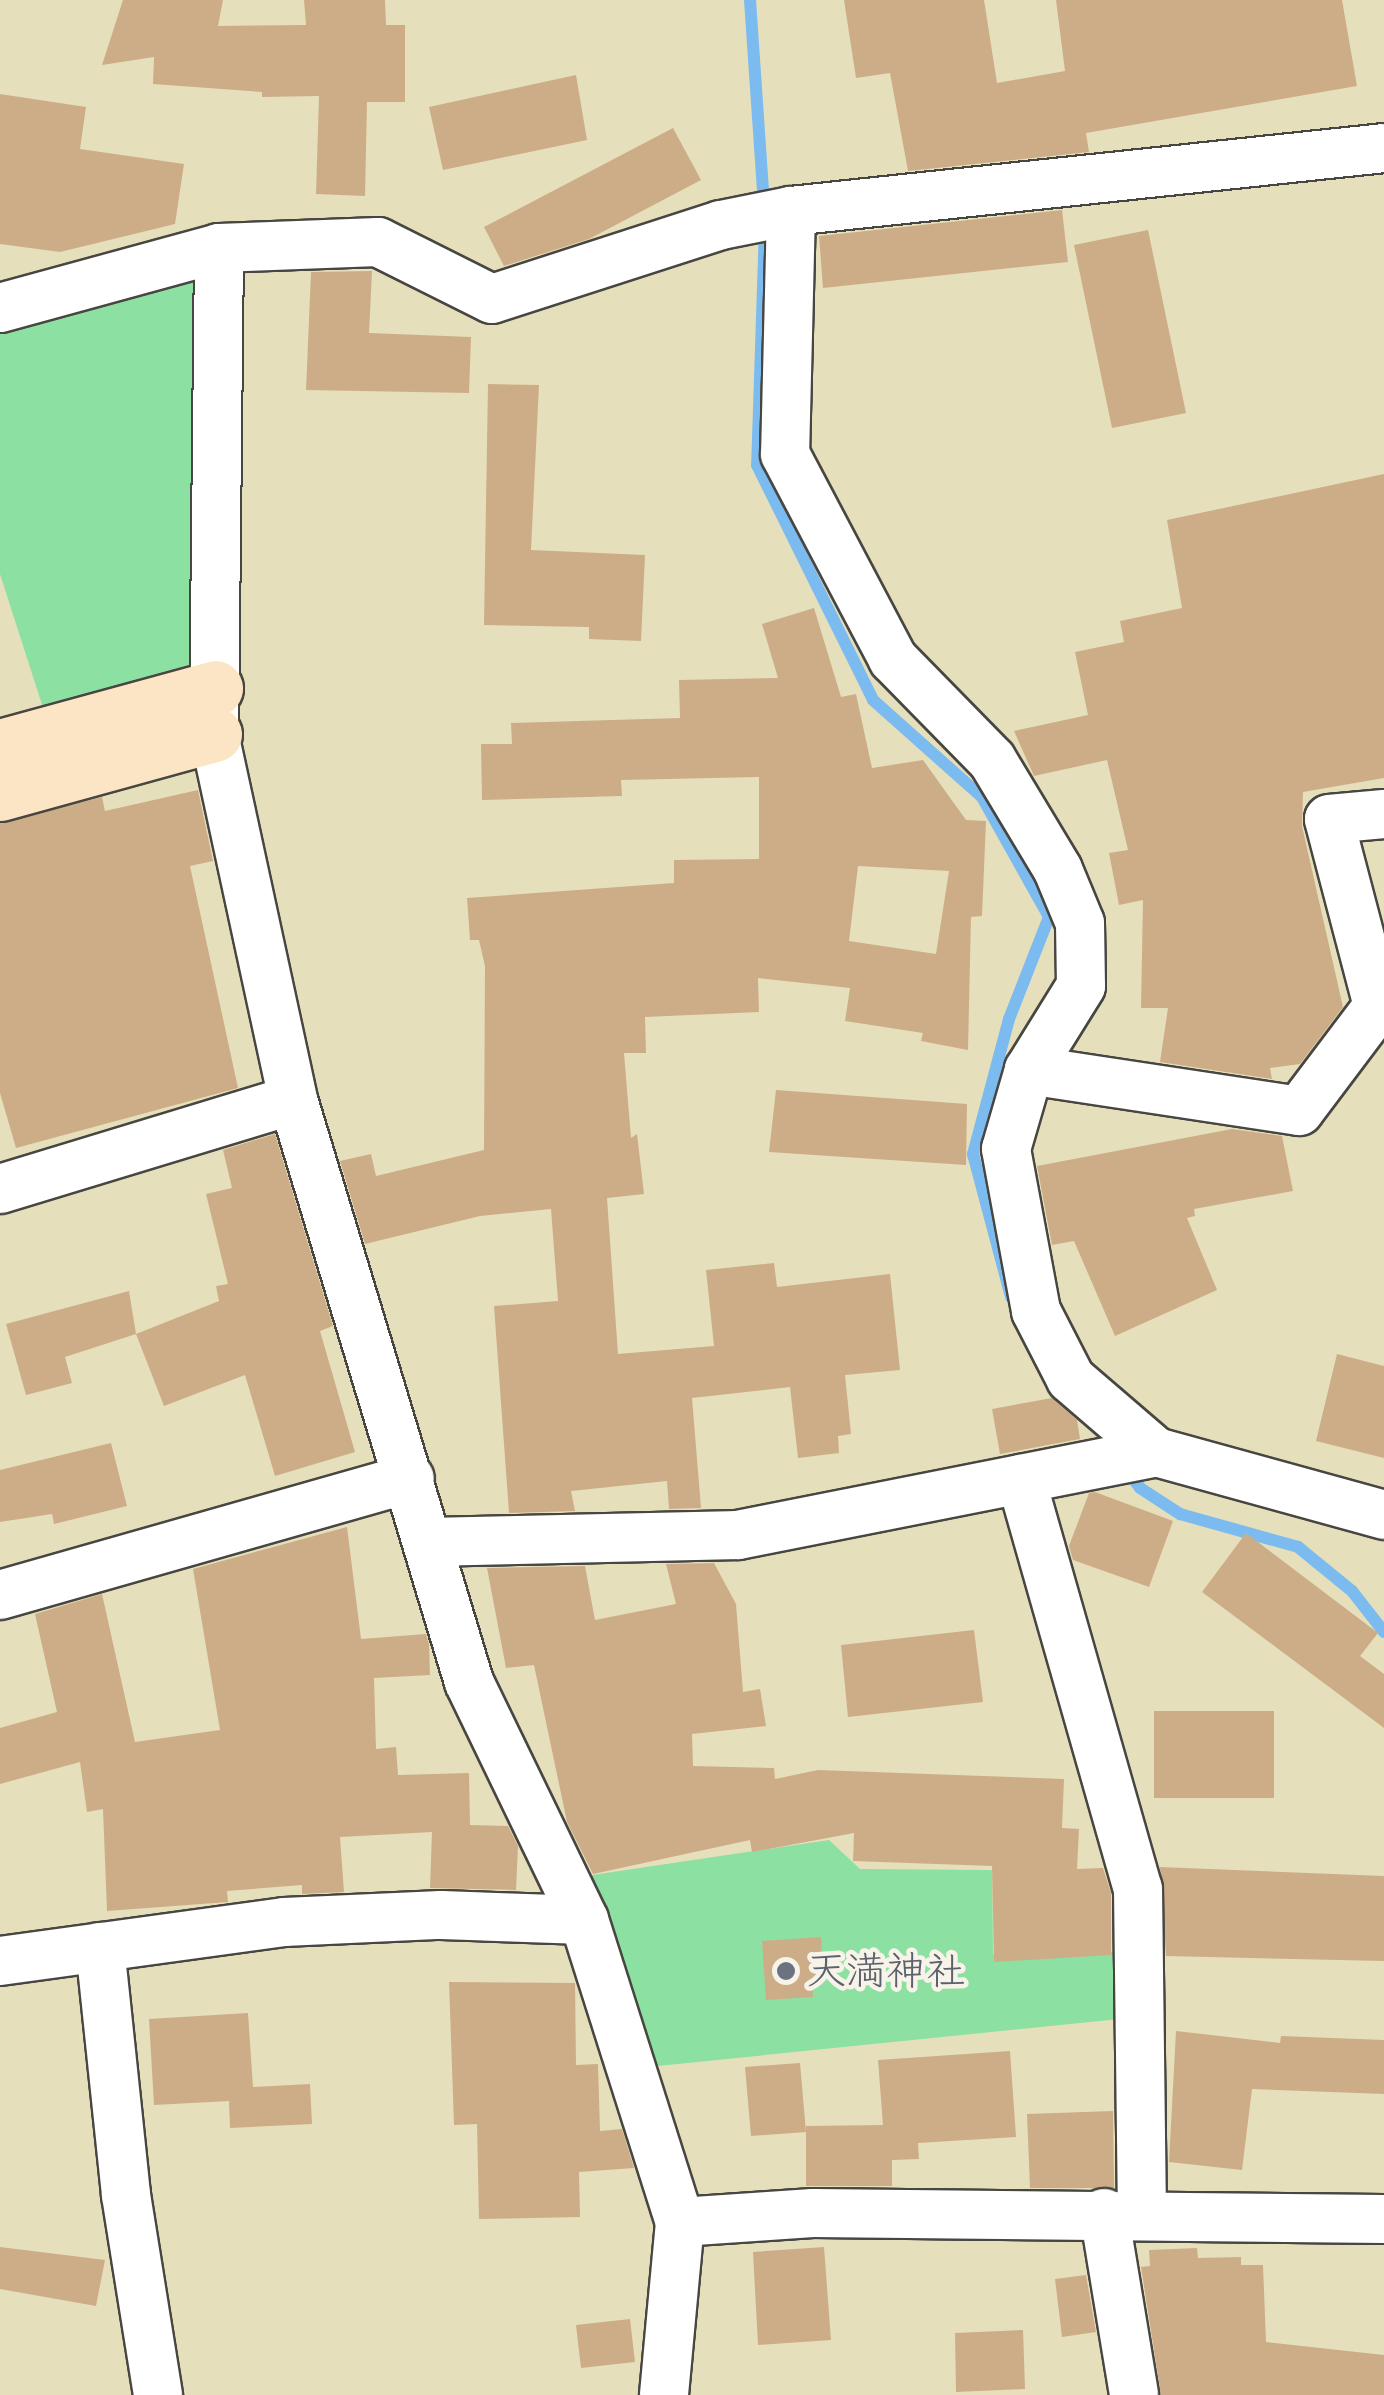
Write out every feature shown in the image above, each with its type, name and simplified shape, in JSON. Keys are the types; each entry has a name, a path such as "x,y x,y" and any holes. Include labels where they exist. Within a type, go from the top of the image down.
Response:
{"street":[{"path":"0,308 219,248 378,242 492,299 721,226 792,211 1384,148"},
{"path":"792,211 784,454 893,660 992,760 1058,870 1080,923 1081,986 1028,1070 1006,1149 1036,1311 1071,1379 1156,1452 1384,1516"},
{"path":"219,248 215,711 292,1100 430,1542 469,1682 584,1920 680,2222 664,2395"},
{"path":"0,747 215,711"},
{"path":"0,793 215,711"},
{"path":"1028,1070 1298,1111 1378,1006 1329,819 1384,814"},
{"path":"0,1189 292,1100"},
{"path":"430,1542 738,1535 1156,1452"},
{"path":"0,1595 410,1478"},
{"path":"1021,1480 1138,1889 1123,2213 1134,2395"},
{"path":"0,1961 284,1922 441,1915 584,1920"},
{"path":"100,1947 126,2196 158,2395"},
{"path":"680,2222 813,2213 1123,2213 1384,2220"}],"green space":[{"path":"219,248 213,715 55,745 0,574 0,309"},
{"path":"829,1840 860,1869 992,1870 993,1954 1139,1951 1139,2017 628,2069 579,1877"}],"building":[{"path":"123,0 223,0 218,26 306,25 304,0 385,0 386,25 405,25 405,102 367,102 365,196 316,194 319,96 262,97 262,92 153,84 154,57 102,65"},
{"path":"844,0 984,0 997,83 1065,71 1056,0 1342,0 1357,86 1086,133 1089,152 908,171 890,73 856,78"},
{"path":"576,75 587,140 443,170 429,107"},
{"path":"0,94 86,107 80,149 184,164 175,224 60,252 0,244"},
{"path":"673,128 701,180 589,239 504,266 484,227"},
{"path":"1062,210 1068,262 823,288 819,236"},
{"path":"1148,230 1186,413 1112,428 1074,245"},
{"path":"372,271 369,333 471,337 469,393 306,390 311,272"},
{"path":"488,384 539,385 531,550 645,555 641,641 589,639 589,627 484,625"},
{"path":"1384,474 1384,778 1303,792 1302,826 1343,1007 1300,1064 1270,1068 1272,1079 1160,1062 1168,1008 1141,1008 1143,900 1119,905 1109,853 1128,850 1107,760 1034,776 1014,731 1088,715 1075,652 1124,642 1120,621 1182,608 1167,520"},
{"path":"814,608 841,697 856,694 872,768 923,760 966,820 986,821 982,916 971,917 968,1050 921,1041 923,1033 845,1021 850,988 758,978 759,1012 645,1017 646,1053 624,1053 631,1138 637,1134 644,1194 607,1198 618,1354 714,1346 706,1270 774,1263 777,1287 890,1274 900,1370 845,1375 851,1434 838,1436 839,1453 798,1458 790,1387 692,1398 701,1508 669,1509 667,1481 571,1491 575,1511 509,1513 494,1306 558,1301 551,1209 480,1216 365,1244 340,1161 371,1154 376,1176 484,1150 485,966 479,940 470,940 467,898 674,883 674,860 759,859 759,777 621,780 622,796 482,800 481,744 512,744 511,723 680,718 679,680 778,678 762,624","holes":["858,866 949,871 936,954 849,941"]},
{"path":"198,790 213,861 190,866 238,1088 16,1148 0,1093 0,823 102,797 105,811"},
{"path":"776,1090 967,1104 966,1165 769,1152"},
{"path":"1232,1129 1282,1136 1293,1191 1194,1209 1195,1216 1187,1218 1217,1290 1115,1336 1074,1241 1052,1245 1037,1166"},
{"path":"275,1134 333,1326 320,1331 355,1452 275,1476 245,1375 164,1406 136,1334 219,1301 216,1286 228,1284 206,1194 232,1188 223,1150"},
{"path":"129,1291 136,1334 65,1357 72,1383 26,1395 6,1324"},
{"path":"1337,1354 1384,1366 1384,1458 1316,1441"},
{"path":"1052,1398 1077,1420 1080,1439 1000,1454 992,1409"},
{"path":"111,1443 127,1506 54,1524 52,1514 0,1522 0,1470"},
{"path":"1089,1493 1173,1521 1149,1587 1073,1560 1069,1546"},
{"path":"347,1527 361,1639 426,1634 429,1644 430,1675 374,1678 376,1749 396,1747 398,1775 469,1773 470,1825 508,1826 518,1846 516,1890 430,1888 432,1832 340,1837 344,1892 302,1894 302,1885 227,1891 228,1902 107,1911 103,1809 87,1812 80,1762 0,1784 0,1728 57,1712 35,1614 102,1594 135,1742 220,1730 193,1569"},
{"path":"1246,1533 1378,1633 1360,1656 1384,1674 1384,1728 1202,1592"},
{"path":"714,1563 736,1604 743,1692 760,1689 766,1726 692,1734 693,1766 774,1768 775,1779 818,1770 1064,1779 1062,1828 1079,1829 1077,1869 1103,1868 1111,1893 1111,1955 994,1962 992,1866 853,1861 854,1833 752,1852 750,1840 593,1874 567,1822 534,1665 506,1668 487,1568 585,1566 595,1620 676,1604 666,1564"},
{"path":"974,1630 983,1702 848,1717 841,1645"},
{"path":"1154,1711 1274,1711 1274,1798 1154,1798"},
{"path":"1160,1867 1384,1876 1384,1961 1166,1956"},
{"path":"821,1937 823,1980 812,1981 813,1997 766,2000 762,1941"},
{"path":"449,1982 575,1983 576,2065 598,2064 600,2131 622,2129 634,2168 579,2172 580,2217 479,2219 477,2124 454,2125"},
{"path":"248,2013 253,2087 310,2084 312,2124 230,2128 229,2101 154,2105 149,2019"},
{"path":"1176,2031 1280,2043 1281,2036 1384,2040 1384,2094 1252,2089 1242,2170 1169,2162"},
{"path":"1010,2051 1016,2137 918,2143 919,2159 892,2160 892,2186 806,2186 806,2126 883,2125 878,2060"},
{"path":"800,2063 806,2132 751,2136 745,2067"},
{"path":"1113,2111 1114,2188 1030,2188 1027,2114"},
{"path":"0,2247 105,2260 96,2306 0,2289"},
{"path":"824,2247 831,2340 758,2345 753,2252"},
{"path":"1197,2248 1198,2258 1241,2257 1241,2265 1263,2265 1266,2342 1384,2355 1384,2395 1161,2395 1141,2267 1150,2266 1149,2250"},
{"path":"1086,2275 1096,2332 1062,2337 1055,2279"},
{"path":"630,2319 635,2362 581,2368 576,2325"},
{"path":"1023,2330 1025,2389 956,2392 955,2333"}],"waterway":[{"path":"750,0 764,207"},
{"path":"765,227 757,465 873,700 982,797 1049,917 1009,1019 973,1154 1011,1297"},
{"path":"1125,1468 1140,1488 1180,1514 1298,1547 1352,1591 1384,1632"}],"place":[{"name":"天満神社","path":"786,1971"}]}
